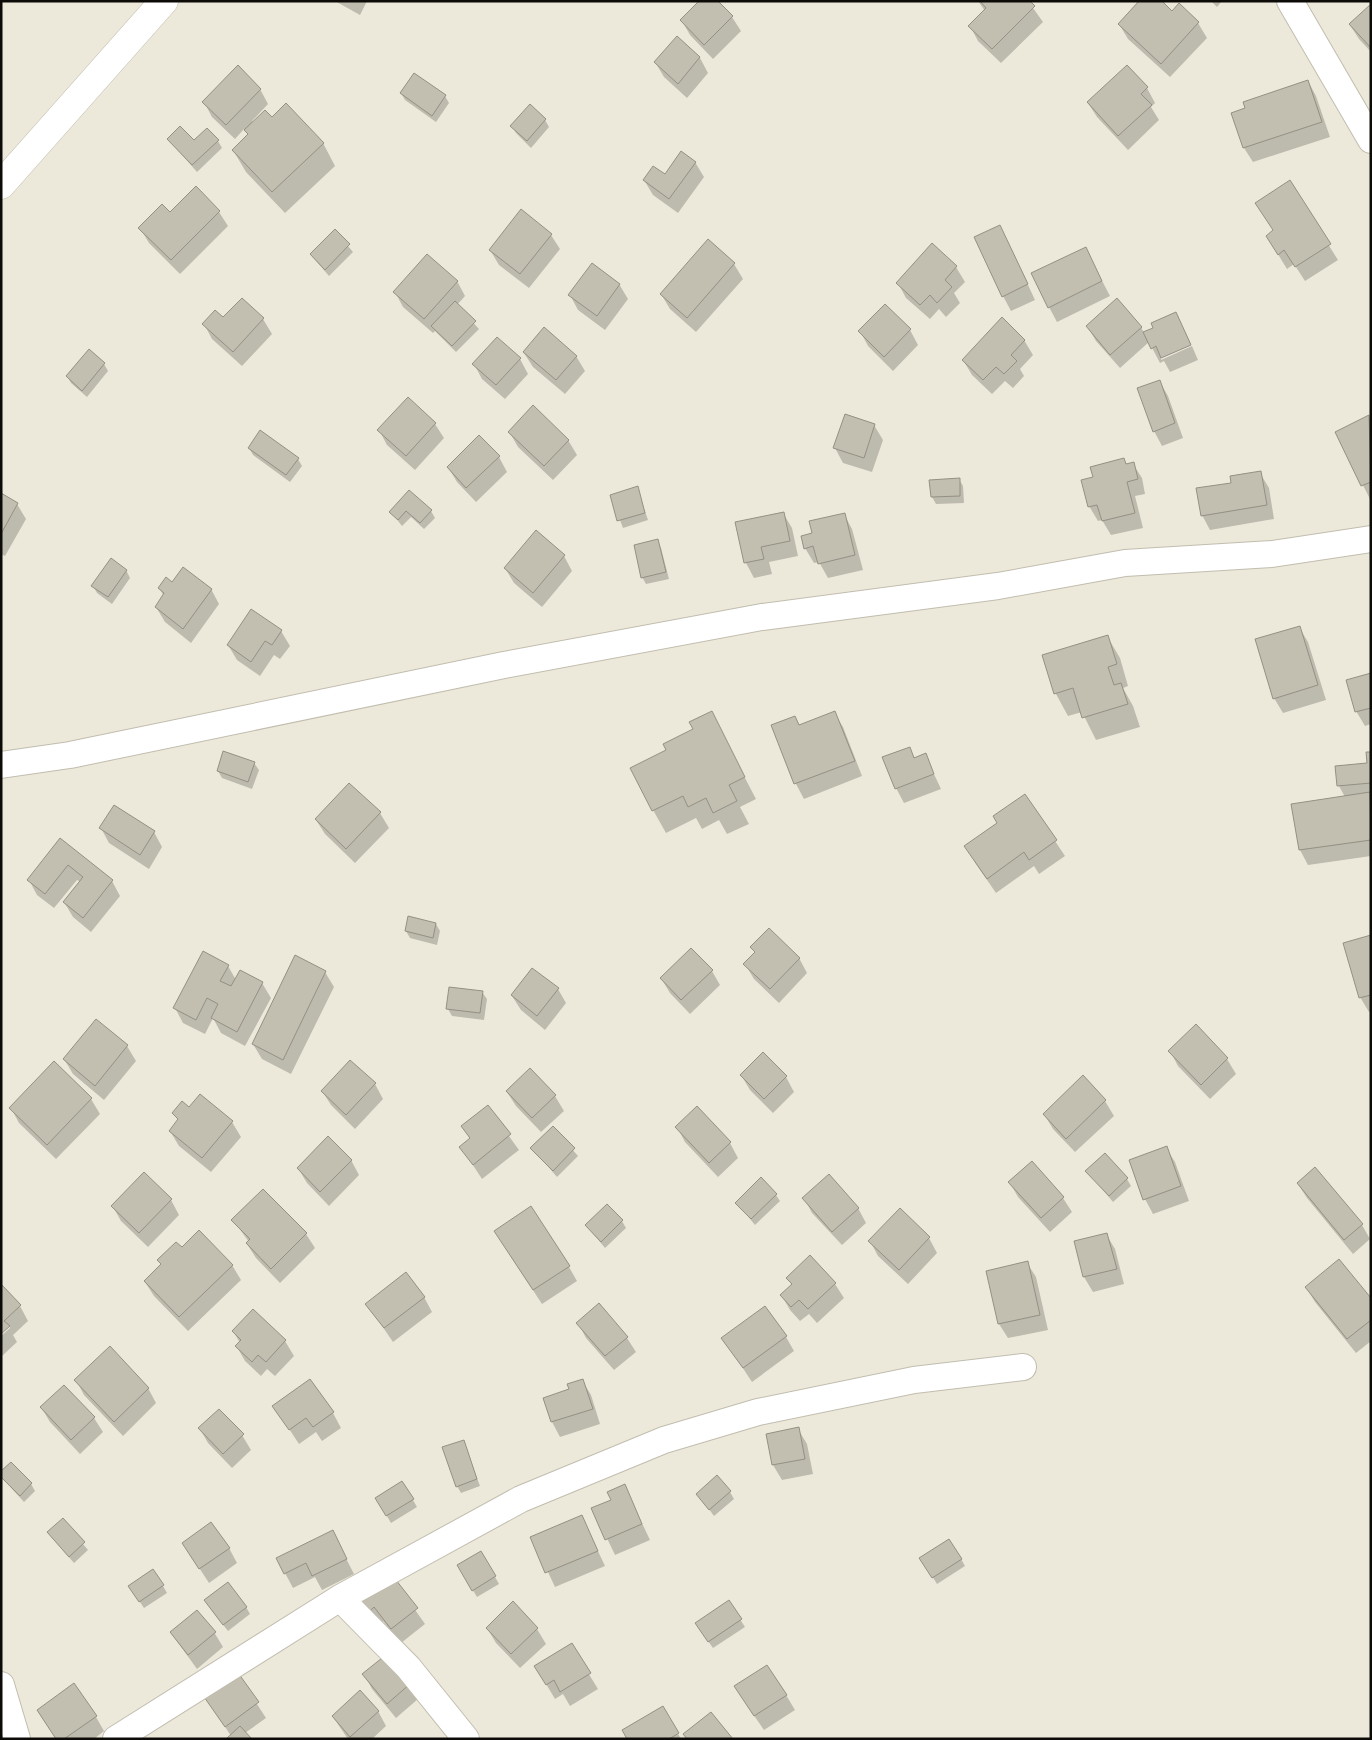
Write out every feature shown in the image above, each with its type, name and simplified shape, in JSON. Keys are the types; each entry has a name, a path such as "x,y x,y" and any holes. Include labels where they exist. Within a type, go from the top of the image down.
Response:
{"main road":[{"path":"1,185 164,1"}],"street":[{"path":"1290,1 1371,140"},
{"path":"1,765 70,755 504,665 762,617 998,586 1125,563 1272,554 1371,539"},
{"path":"116,1739 340,1598 521,1498 664,1440 758,1412 914,1380 1023,1367"},
{"path":"340,1598 408,1667 466,1739"},
{"path":"1,1685 17,1739"}],"building":[{"path":"699,1 718,1 733,16 704,45 680,20"},
{"path":"980,1 1030,1 1035,6 992,49 968,26 986,8"},
{"path":"1139,1 1162,1 1172,11 1179,3 1199,22 1161,64 1118,24"},
{"path":"1371,4 1371,48 1349,24"},
{"path":"677,36 700,57 678,84 654,62"},
{"path":"238,65 261,89 226,125 202,102"},
{"path":"1127,65 1148,87 1141,94 1152,105 1118,136 1087,102"},
{"path":"414,73 446,95 432,116 400,93"},
{"path":"1308,80 1322,122 1243,148 1231,113 1245,108 1243,102"},
{"path":"286,103 324,143 272,192 232,150 248,134 244,130 265,110 272,117"},
{"path":"530,104 546,119 527,141 510,126"},
{"path":"180,126 194,140 207,128 219,140 192,165 167,139"},
{"path":"681,151 696,162 669,199 643,180 653,166 665,174"},
{"path":"1290,180 1331,244 1295,267 1284,250 1278,255 1266,236 1273,230 1255,203"},
{"path":"196,186 220,211 171,260 138,228 162,204 170,212"},
{"path":"521,209 552,234 520,274 489,250"},
{"path":"1000,225 1028,284 1002,297 974,237"},
{"path":"335,229 350,244 325,270 310,254"},
{"path":"708,239 735,263 687,318 660,294"},
{"path":"932,243 957,266 945,280 952,287 937,303 930,295 920,305 896,283"},
{"path":"1086,247 1102,281 1048,308 1031,273"},
{"path":"427,254 458,281 424,319 393,292"},
{"path":"592,263 620,284 597,316 568,295"},
{"path":"242,298 264,318 233,352 202,324 215,310 223,317"},
{"path":"1117,298 1142,327 1110,355 1086,326"},
{"path":"455,301 476,321 452,346 431,326"},
{"path":"885,304 911,329 884,357 858,331"},
{"path":"1176,312 1191,345 1161,358 1156,346 1151,349 1143,332 1153,328 1151,323"},
{"path":"1002,317 1025,340 1011,355 1017,361 1004,374 996,367 983,380 962,360"},
{"path":"544,327 577,356 556,380 523,352"},
{"path":"497,337 521,358 496,385 472,364"},
{"path":"89,349 105,363 82,391 66,376"},
{"path":"1160,380 1175,423 1153,432 1137,388"},
{"path":"408,397 436,423 406,456 377,430"},
{"path":"533,405 569,440 544,466 508,432"},
{"path":"845,414 875,424 864,458 833,448"},
{"path":"1369,415 1371,482 1361,486 1335,432"},
{"path":"260,430 299,458 286,475 248,448"},
{"path":"479,435 500,456 466,488 447,467"},
{"path":"1124,458 1126,464 1134,462 1138,479 1127,482 1135,513 1102,521 1097,505 1088,507 1081,480 1093,477 1090,467"},
{"path":"1261,471 1267,505 1201,516 1196,488 1231,483 1230,476"},
{"path":"960,478 960,496 931,497 929,480"},
{"path":"638,486 645,513 617,521 610,495"},
{"path":"409,490 432,510 420,523 406,511 398,520 389,512"},
{"path":"1,493 18,503 1,534"},
{"path":"784,512 790,541 761,547 764,559 744,563 735,522"},
{"path":"845,513 855,555 818,564 813,546 804,549 801,536 812,533 809,521"},
{"path":"536,530 565,555 533,593 504,568"},
{"path":"658,539 666,572 641,578 634,545"},
{"path":"111,558 127,570 108,597 91,586"},
{"path":"183,567 212,589 183,629 155,607 164,593 158,588 166,577 172,582"},
{"path":"251,609 282,630 272,645 265,641 251,662 227,645"},
{"path":"1300,626 1318,685 1273,699 1255,639"},
{"path":"1108,635 1117,664 1108,667 1114,685 1121,683 1128,704 1082,718 1073,688 1054,694 1042,655"},
{"path":"1371,673 1371,708 1355,712 1346,680"},
{"path":"712,711 745,777 729,785 737,801 713,813 706,798 688,807 683,796 652,811 630,768 666,750 663,744 693,729 689,722"},
{"path":"835,711 855,761 794,784 771,725 795,716 799,725"},
{"path":"910,747 914,758 926,753 934,774 895,789 882,757"},
{"path":"223,751 255,762 248,782 217,771"},
{"path":"1366,752 1371,752 1371,783 1337,786 1335,766 1367,763"},
{"path":"349,783 381,812 346,849 315,819"},
{"path":"1370,792 1371,840 1299,850 1291,804"},
{"path":"1025,794 1057,840 1029,860 1024,852 987,879 964,846 997,823 993,816"},
{"path":"114,805 155,831 140,855 99,828"},
{"path":"60,838 113,880 83,918 63,902 83,877 68,865 45,894 27,880"},
{"path":"408,916 436,923 433,938 405,931"},
{"path":"769,928 800,958 770,989 743,964 755,952 750,947"},
{"path":"1371,935 1371,995 1359,998 1343,943"},
{"path":"691,948 713,970 681,1000 660,978"},
{"path":"203,951 229,965 220,981 231,986 240,970 263,982 237,1032 211,1018 218,1004 207,998 196,1020 173,1008"},
{"path":"295,955 326,971 283,1060 252,1044"},
{"path":"532,968 559,988 537,1016 511,995"},
{"path":"449,987 483,991 480,1013 446,1009"},
{"path":"96,1019 128,1045 95,1086 63,1059"},
{"path":"1196,1024 1228,1058 1201,1085 1168,1051"},
{"path":"763,1052 787,1076 764,1099 740,1075"},
{"path":"350,1060 376,1083 346,1115 321,1091"},
{"path":"54,1061 92,1098 47,1145 9,1108"},
{"path":"530,1068 556,1095 532,1118 506,1091"},
{"path":"1083,1075 1106,1100 1066,1139 1043,1114"},
{"path":"200,1094 233,1121 202,1158 169,1131 178,1119 172,1113 182,1101 189,1107"},
{"path":"488,1105 511,1134 473,1165 459,1147 470,1138 461,1126"},
{"path":"697,1106 731,1142 709,1163 675,1127"},
{"path":"553,1126 575,1148 553,1171 530,1148"},
{"path":"328,1136 352,1160 320,1192 297,1168"},
{"path":"1167,1146 1181,1186 1143,1200 1129,1160"},
{"path":"1105,1153 1128,1178 1109,1196 1085,1171"},
{"path":"1032,1161 1064,1197 1041,1218 1008,1182"},
{"path":"1315,1167 1363,1224 1344,1240 1297,1183"},
{"path":"144,1172 172,1199 139,1233 111,1206"},
{"path":"829,1174 859,1208 832,1232 802,1198"},
{"path":"761,1177 777,1194 751,1219 735,1203"},
{"path":"263,1189 307,1233 271,1269 246,1243 250,1239 231,1220"},
{"path":"607,1204 623,1220 601,1242 585,1225"},
{"path":"531,1206 570,1266 533,1290 494,1231"},
{"path":"900,1208 930,1237 899,1270 868,1241"},
{"path":"199,1230 233,1265 179,1317 144,1281 161,1264 157,1260 176,1242 182,1247"},
{"path":"1107,1233 1117,1269 1083,1277 1074,1241"},
{"path":"810,1255 836,1283 808,1309 799,1300 791,1307 780,1295 792,1284 786,1278"},
{"path":"1339,1259 1371,1298 1371,1320 1347,1339 1305,1287"},
{"path":"1028,1261 1040,1315 998,1324 986,1271"},
{"path":"406,1272 425,1297 384,1328 365,1304"},
{"path":"1,1284 21,1305 4,1321 10,1326 1,1334"},
{"path":"599,1303 628,1337 605,1356 576,1323"},
{"path":"765,1306 787,1336 743,1368 721,1338"},
{"path":"253,1309 286,1340 266,1362 258,1355 252,1362 235,1346 241,1340 232,1331"},
{"path":"110,1346 149,1388 114,1422 74,1380"},
{"path":"310,1379 334,1412 313,1427 306,1418 289,1430 272,1406"},
{"path":"583,1379 593,1409 551,1422 543,1398 569,1389 567,1384"},
{"path":"64,1385 95,1417 71,1440 40,1407"},
{"path":"219,1409 244,1434 223,1454 198,1428"},
{"path":"799,1427 805,1459 772,1465 766,1434"},
{"path":"464,1440 477,1479 456,1487 442,1447"},
{"path":"11,1462 32,1483 20,1496 1,1477 1,1471"},
{"path":"717,1475 731,1491 709,1510 696,1494"},
{"path":"402,1481 414,1499 386,1516 375,1498"},
{"path":"625,1484 642,1524 605,1540 591,1508 611,1500 607,1492"},
{"path":"582,1515 598,1551 545,1573 530,1537"},
{"path":"63,1518 85,1542 69,1557 47,1532"},
{"path":"211,1522 230,1548 199,1569 182,1543"},
{"path":"333,1530 347,1559 312,1576 306,1563 284,1574 276,1558"},
{"path":"949,1539 962,1559 932,1578 919,1558"},
{"path":"481,1551 496,1576 472,1591 457,1565"},
{"path":"153,1569 164,1585 139,1602 128,1586"},
{"path":"392,1575 418,1608 391,1629 374,1607 368,1613 359,1602"},
{"path":"228,1582 247,1607 223,1625 204,1600"},
{"path":"729,1600 742,1619 708,1642 695,1623"},
{"path":"513,1601 538,1628 511,1654 486,1628"},
{"path":"197,1610 216,1632 188,1655 170,1632"},
{"path":"572,1643 591,1673 560,1692 554,1680 546,1685 534,1666"},
{"path":"387,1654 411,1683 387,1704 362,1674"},
{"path":"767,1665 787,1695 754,1716 734,1686"},
{"path":"236,1670 259,1702 225,1727 202,1694"},
{"path":"74,1683 97,1716 64,1739 56,1739 37,1710"},
{"path":"360,1690 379,1711 350,1737 332,1716"},
{"path":"663,1706 679,1733 669,1739 627,1739 622,1730"},
{"path":"711,1712 733,1739 687,1739 683,1734"},
{"path":"240,1726 252,1739 226,1739"}]}
